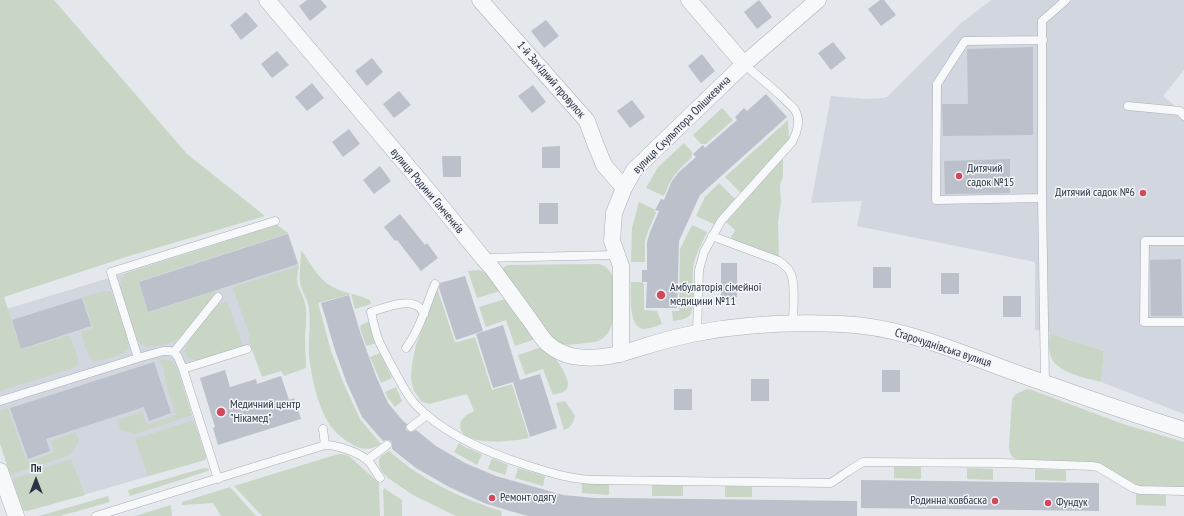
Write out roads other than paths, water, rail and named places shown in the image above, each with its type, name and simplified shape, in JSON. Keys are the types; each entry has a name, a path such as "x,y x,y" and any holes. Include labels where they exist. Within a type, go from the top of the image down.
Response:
{"street":[{"name":"вулиця Родини Гамченків","path":"267,0 492,268 545,341 557,351 571,356 599,358"},
{"name":"1-й Західний провулок","path":"480,0 588,121 604,165 624,188"},
{"path":"689,0 744,64"},
{"name":"вулиця Скульптора Олішкевича","path":"621,354 621,266 612,241 614,213 624,188 634,170 744,64 818,0"},
{"name":"Старочуднівська вулиця","path":"599,358 621,354 697,333 726,328 760,325 843,324 892,332 922,339 1110,406 1184,430"},
{"path":"0,471 16,516"}],"lane":[{"path":"1045,382 1042,198 1042,21 1066,0"},
{"path":"1042,198 936,200 937,84 965,41 1043,40"},
{"path":"697,333 699,270 704,252 721,221 792,142 798,126 795,110 744,64"},
{"path":"1128,106 1180,111 1184,116"},
{"path":"138,358 111,272 275,221"},
{"path":"712,236 778,261 786,267 791,273 793,283 793,324"},
{"path":"1184,241 1145,241 1144,322 1184,322"},
{"path":"483,258 616,255"},
{"path":"406,348 420,325 435,284"},
{"path":"174,352 218,297"},
{"path":"424,314 420,308 410,303 402,303 371,312 378,339 408,395 427,415 461,438 511,461 551,473 582,480 831,483 863,462 1001,463 1092,466 1133,488 1140,490 1184,491"},
{"path":"183,369 247,349"},
{"path":"0,401 138,358 163,351 174,352 183,369 218,479"},
{"path":"411,427 427,415"},
{"path":"323,429 325,446"},
{"path":"96,516 325,446 341,447 350,450 367,460 380,478"},
{"path":"367,460 387,446"}],"place":[{"name":"Дитячий садок №15","path":"959,176"},
{"name":"Дитячий садок №6","path":"1143,193"},
{"name":"Амбулаторія сімейної медицини №11","path":"661,295"},
{"name":"Медичний центр \"Нікамед\"","path":"221,412"},
{"name":"Ремонт одягу","path":"492,498"},
{"name":"Родинна ковбаска","path":"995,501"},
{"name":"Фундук","path":"1048,503"}]}
